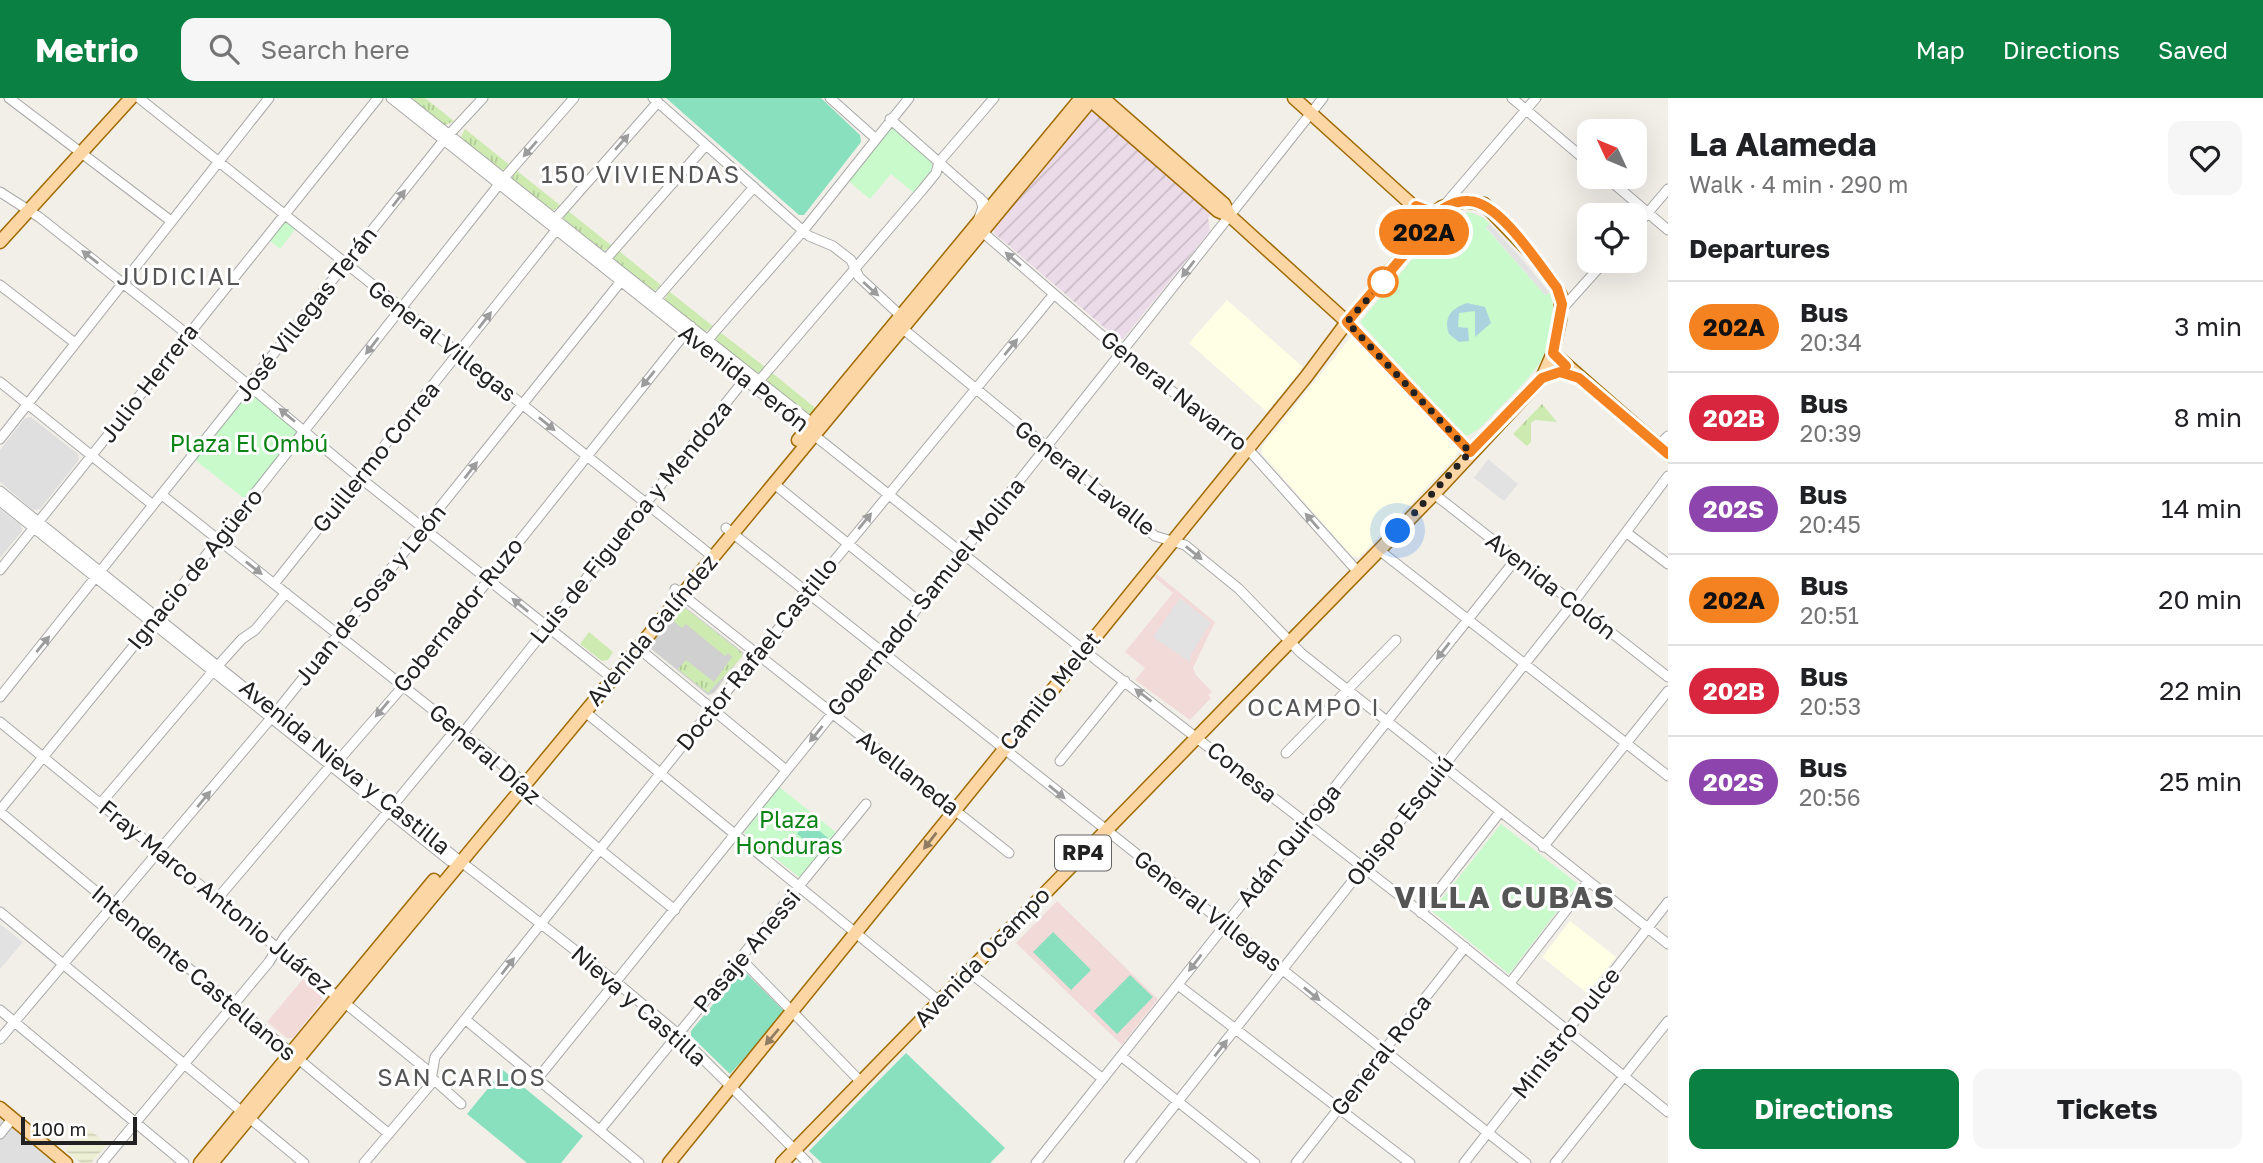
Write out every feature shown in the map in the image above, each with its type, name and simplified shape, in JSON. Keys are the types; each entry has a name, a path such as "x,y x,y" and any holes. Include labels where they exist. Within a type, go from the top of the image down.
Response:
{"main road":[{"path":"0,242 131,98"},
{"path":"1294,98 1416,206 1435,218 1471,201 1491,209 1532,254 1557,288 1561,296 1561,310"},
{"path":"1091,99 1224,204 1230,216 1347,322 1470,452"},
{"name":"Avenida Galíndez","path":"979,229 990,207 1091,99"},
{"name":"Avenida Galíndez","path":"212,1163 246,1115 455,859 811,429 1091,99"},
{"name":"Camilo Melet","path":"669,1163 858,932 1083,649 1248,449 1347,322 1435,218"},
{"name":"Avenida Ocampo","path":"782,1163 1434,494 1470,452 1542,378 1553,353 1561,310"},
{"path":"1553,353 1663,450"},
{"path":"1542,378 1560,372 1579,378"},
{"name":"Avenida Galíndez","path":"729,530 773,483 811,429"},
{"name":"Avenida Galíndez","path":"520,782 584,711 609,675 637,647 678,592"},
{"path":"0,1108 66,1163"},
{"name":"Avenida Galíndez","path":"200,1163 246,1115"}],"street":[{"path":"9,98 171,221"},
{"name":"General Villegas","path":"139,98 709,554"},
{"path":"0,439 269,98"},
{"name":"Julio Herrera","path":"0,570 284,212 378,98"},
{"name":"Avenida Perón","path":"391,98 606,259 624,278 811,429"},
{"name":"Avenida Perón","path":"403,98 447,138"},
{"name":"José Villegas Terán","path":"0,697 346,263 447,138 483,98"},
{"name":"Ignacio de Agüero","path":"0,811 502,181 574,98"},
{"path":"830,98 875,138"},
{"path":"705,343 803,231 909,98"},
{"name":"Luis de Figueroa y Mendoza","path":"102,1163 391,809 548,627 741,384 754,382 855,270 936,173 939,162 995,98"},
{"name":"Gobernador Samuel Molina","path":"538,1078 962,553 1323,98"},
{"path":"1512,98 1577,153"},
{"path":"1435,218 1536,98"},
{"path":"556,229 555,219 655,100"},
{"name":"General Lavalle","path":"655,100 803,231 833,246 851,260 859,278 975,390 1155,536 1185,545 1239,589 1290,641 1348,691 1668,944"},
{"path":"890,119 990,207"},
{"path":"606,259 706,145"},
{"name":"Avenida Perón","path":"502,181 556,229 656,299 688,329"},
{"path":"656,299 754,187"},
{"path":"1620,189 1668,230"},
{"path":"1649,213 1668,189"},
{"path":"0,192 123,283 250,384 359,477 609,675"},
{"path":"979,229 982,214 980,198"},
{"name":"Guillermo Correa","path":"274,584 556,229"},
{"name":"General Navarro","path":"979,229 1122,352 1248,449 1357,572"},
{"path":"1561,310 1594,273"},
{"name":"Juan de Sosa y León","path":"0,1038 339,635 624,278"},
{"path":"0,285 75,343"},
{"name":"Doctor Rafael Castillo","path":"435,1057 712,709 1054,293"},
{"name":"Gobernador Ruzo","path":"218,898 403,685 688,329"},
{"path":"0,383 153,505"},
{"name":"Conesa","path":"811,429 962,553 1465,947 1668,1112"},
{"path":"1663,450 1668,436"},
{"name":"Obispo Esquiú","path":"1129,1163 1573,603 1668,476"},
{"path":"773,483 921,603"},
{"name":"Avenida Nieva y Castilla","path":"0,491 37,525 455,859"},
{"name":"Avenida Colón","path":"1434,494 1668,677"},
{"name":"General Díaz","path":"162,495 460,730 675,910"},
{"name":"Avenida Nieva y Castilla","path":"0,501 37,525"},
{"name":"General Villegas","path":"729,530 1526,1163"},
{"path":"1627,533 1668,564"},
{"path":"1379,550 1668,776"},
{"name":"Adán Quiroga","path":"1036,1163 1516,559"},
{"name":"Avellaneda","path":"678,592 1009,853"},
{"path":"101,803 217,668 286,593"},
{"path":"1286,753 1396,640"},
{"path":"637,647 786,771"},
{"path":"1060,761 1125,681"},
{"path":"1543,847 1668,691"},
{"path":"584,711 858,932 939,1001"},
{"name":"Fray Marco Antonio Juárez","path":"0,722 417,1062 461,1104"},
{"name":"Pasaje Anessi","path":"600,1130 866,804"},
{"name":"Intendente Castellanos","path":"0,811 389,1134"},
{"path":"1421,913 1500,812"},
{"name":"Nieva y Castilla","path":"455,859 616,982 678,1034 808,1163"},
{"path":"1510,983 1588,882"},
{"name":"Ministro Dulce","path":"1464,1163 1668,902"},
{"path":"0,912 304,1163"},
{"name":"General Roca","path":"1296,1163 1465,947"},
{"path":"741,959 860,1081"},
{"path":"968,971 1103,1079"},
{"path":"1178,985 1410,1163"},
{"path":"0,1010 184,1163"},
{"path":"466,1020 639,1163"},
{"path":"1555,1163 1668,1021"},
{"path":"1121,1056 1255,1163"},
{"path":"417,1062 426,1063 435,1057"},
{"path":"364,1163 426,1091 435,1057"},
{"path":"0,1134 13,1118"}],"shaded area":[{"path":"1094,112 1212,214 1208,218 1210,231 1123,339 1118,339 994,233 994,228 1089,113"},
{"path":"1490,224 1550,293 1545,295 1486,227"},
{"path":"1227,300 1303,367 1267,412 1189,343"},
{"path":"1350,338 1354,338 1458,450 1455,458 1359,557 1352,556 1262,454 1262,446"},
{"path":"31,417 78,454 79,460 40,509 33,510 0,482 0,450 25,418"},
{"path":"1488,459 1518,484 1504,501 1474,478"},
{"path":"0,509 21,525 22,531 0,558"},
{"path":"1157,574 1215,622 1193,668 1212,692 1208,695 1211,698 1190,720 1135,680 1145,668 1125,652 1173,593 1154,577"},
{"path":"1180,598 1211,623 1191,654 1190,662 1153,637"},
{"path":"685,607 744,653 714,693 708,695 650,648 650,644 680,608"},
{"path":"1057,901 1158,999 1122,1045 1016,943"},
{"path":"1570,921 1616,957 1587,993 1542,957"},
{"path":"0,924 23,942 0,969"},
{"path":"303,979 323,1000 293,1038 287,1038 267,1022"},
{"path":"0,1116 54,1163 0,1163"},
{"path":"85,1126 107,1144 91,1163 81,1163 65,1150"}],"green space":[{"path":"408,98 425,98 454,121 443,126"},
{"path":"666,98 821,98 860,135 861,142 804,215 799,215"},
{"path":"465,129 511,166 500,171 463,141 461,137"},
{"path":"888,129 896,129 932,161 931,170 914,193 891,174 870,199 847,180"},
{"path":"516,170 561,206 551,211 514,182 512,178"},
{"path":"567,210 612,246 602,252 565,223 563,219"},
{"path":"1469,212 1482,217 1490,224 1486,228 1545,295 1550,293 1554,312 1549,345 1542,360 1521,386 1482,425 1466,436 1461,435 1360,322 1438,228"},
{"path":"285,220 296,228 280,249 268,239"},
{"path":"618,250 662,286 652,292 616,263 614,259"},
{"path":"669,291 714,327 704,332 667,303 665,299"},
{"path":"720,332 765,367 761,372 755,373 717,343 715,340"},
{"path":"771,372 818,410 807,415 769,384 767,380"},
{"name":"Plaza El Ombú","path":"252,393 297,432 246,500 195,460 247,394"},
{"path":"1542,404 1557,422 1535,420 1531,423 1531,442 1527,446 1513,434"},
{"path":"685,608 742,653 742,657 708,693 678,669 686,660 714,682 732,657 728,653 725,656 686,624 682,628 672,620"},
{"path":"589,632 613,652 608,660 602,661 580,644"},
{"name":"Plaza Honduras","path":"778,786 837,833 804,875 799,877 744,833"},
{"path":"807,821 828,838 818,851 797,834"},
{"path":"1501,824 1578,884 1509,974 1432,911"},
{"path":"1053,932 1091,970 1071,990 1033,952"},
{"path":"740,972 745,972 783,1010 783,1015 730,1074 691,1036 691,1031"},
{"path":"1130,975 1153,997 1117,1034 1094,1011"},
{"path":"906,1053 1005,1148 990,1163 822,1163 809,1151"},
{"path":"503,1070 583,1136 561,1163 527,1163 467,1114"}],"water":[{"path":"1467,303 1485,307 1491,323 1475,337 1475,311 1459,313 1458,327 1468,328 1469,341 1459,342 1449,334 1448,318 1453,311"}],"bus line":[{"name":"202A","path":"1566,366 1553,353 1562,304 1557,288 1532,254 1494,213 1484,204 1475,202 1465,201 1442,207 1437,213 1416,206 1427,222 1427,228 1347,322 1470,452 1542,378 1553,372 1560,372 1579,378 1668,454"}],"district":[{"name":"150 VIVIENDAS","path":"641,175"},
{"name":"JUDICIAL","path":"179,277"},
{"name":"OCAMPO I","path":"1314,708"},
{"name":"VILLA CUBAS","path":"1505,898"},
{"name":"SAN CARLOS","path":"462,1078"}],"route":[{"path":"1383,282 1347,322 1470,452 1398,531"}]}
